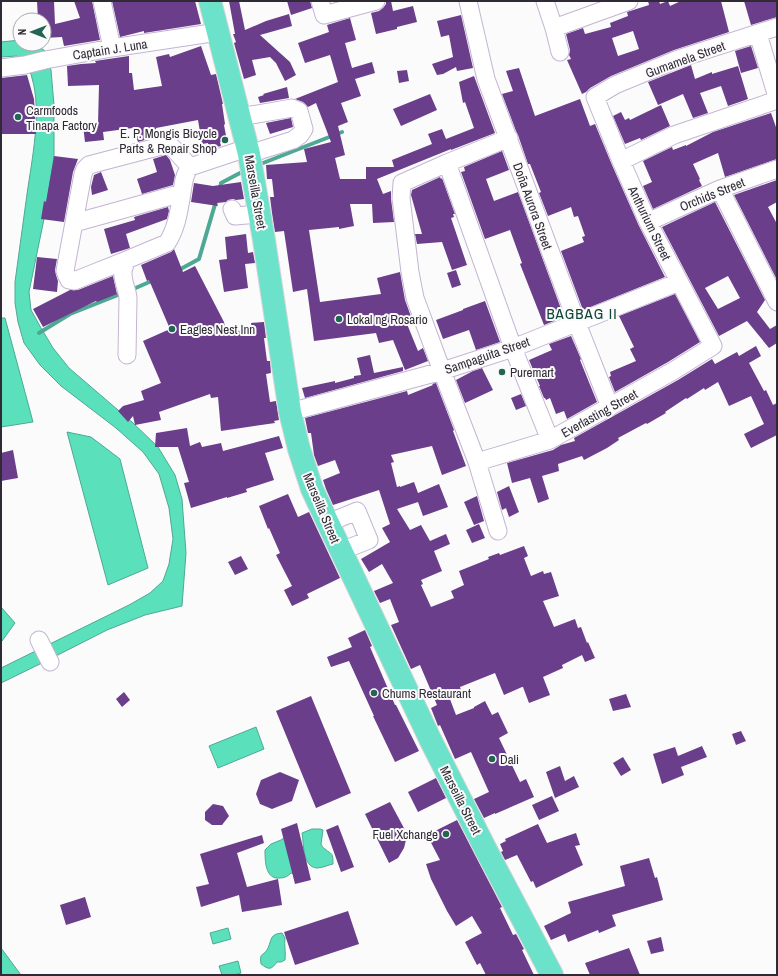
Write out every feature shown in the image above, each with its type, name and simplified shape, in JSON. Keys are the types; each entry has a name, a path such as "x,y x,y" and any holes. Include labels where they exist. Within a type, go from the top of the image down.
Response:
{"main road":[{"name":"Marseilla Street","path":"210,1 248,151 276,311 290,412 299,449 312,489 430,739 486,850 552,975"}],"street":[{"path":"102,1 112,48"},
{"path":"320,1 324,15 376,1"},
{"name":"Doña Aurora Street","path":"468,1 486,79 576,323 610,407"},
{"path":"545,1 560,52"},
{"path":"554,28 629,1"},
{"name":"Gumamela Street","path":"595,97 615,85 678,59 777,27"},
{"name":"Captain J. Luna","path":"1,68 25,65 44,60 112,48 218,32"},
{"path":"621,161 674,135 777,98 758,34"},
{"name":"Anthurium Street","path":"595,97 648,222 713,346"},
{"path":"190,167 169,145 89,165 83,174 65,271 69,280 74,281 167,243 175,226 185,175 190,167 293,140 300,135 304,129 299,111 292,108 240,117"},
{"path":"498,530 478,462 415,298 410,272 401,198 402,183 508,138"},
{"path":"447,163 513,348 550,440"},
{"name":"Orchids Street","path":"648,222 720,189 777,169"},
{"path":"720,189 776,298"},
{"path":"74,223 182,193"},
{"path":"232,209 234,216 260,214"},
{"path":"125,265 122,271 128,298 127,355"},
{"name":"Sampaguita Street","path":"290,412 442,371 513,348 679,282"},
{"name":"Everlasting Street","path":"478,462 550,440 673,371 713,346"},
{"path":"328,523 357,511 369,540 341,551"},
{"path":"39,640 50,662"}],"shaded area":[{"path":"12,41 12,52 45,52 51,70 54,105 54,158 44,219 29,292 31,310 53,348 69,368 132,422 158,447 175,475 182,499 186,553 182,606 145,615 107,630 1,683 1,668 129,605 150,593 163,581 169,564 173,539 169,508 159,474 143,452 116,428 61,386 40,365 24,343 18,322 15,303 15,282 35,136 35,91 30,71 17,56 1,57 1,42"},
{"path":"1,318 5,318 33,422 1,427"},
{"path":"67,432 91,437 120,459 148,568 108,585"},
{"path":"1,607 15,623 2,641 1,641"},
{"path":"256,727 264,749 218,768 209,746"},
{"path":"312,829 323,830 321,845 332,854 333,864 317,868 312,867 306,859 302,833"},
{"path":"285,837 299,875 291,873 282,878 275,878 271,876 267,868 265,850 271,844"},
{"path":"228,928 231,939 213,944 210,933"},
{"path":"282,933 285,938 285,960 277,962 271,968 266,967 261,964 261,956 268,948 273,936 275,934"},
{"path":"1,948 21,975 1,975"},
{"path":"238,961 241,973 222,975 219,966"}],"building":[{"path":"37,1 54,1 55,24 80,18 74,1 92,1 100,40 64,46 62,37 52,38 52,12 38,12"},
{"path":"112,1 195,1 201,24 144,33 144,31 120,37"},
{"path":"229,1 239,1 245,30 266,21 289,14 292,26 260,35 290,62 296,75 285,81 276,63 270,57 252,60 256,75 244,79 234,43 236,42 233,34 235,34"},
{"path":"287,1 310,1 312,8 291,15"},
{"path":"386,1 391,1 393,11 413,6 417,22 376,34 371,13 379,11 383,8"},
{"path":"648,1 659,1 660,4 668,1 670,6 681,1 721,1 729,32 674,50 611,76 582,94 567,60 571,59 566,34 583,28 585,34 611,27 610,23 628,16 627,12 649,5","holes":["633,31 639,49 618,56 612,38"]},
{"path":"744,1 777,1 777,17 751,25"},
{"path":"461,15 473,68 457,71 456,67 443,74 437,75 432,64 453,57 449,35 441,37 437,21"},
{"path":"350,18 356,40 345,43 352,68 372,62 375,73 355,79 361,96 341,103 348,122 338,126 345,155 335,158 340,179 366,179 366,167 394,167 392,160 432,144 428,134 442,129 446,139 474,128 465,102 463,103 459,82 474,76 495,133 377,179 383,194 391,191 394,222 373,223 372,204 350,204 354,226 339,229 339,227 309,230 320,302 381,294 377,278 400,272 405,300 413,322 407,324 418,351 423,348 428,361 405,370 393,340 379,343 376,333 314,341 307,289 293,292 284,231 275,232 272,213 270,197 274,197 272,179 267,179 266,165 307,162 304,149 331,142 316,103 308,107 303,102 295,99 338,82 330,55 305,63 298,43 329,32 327,25"},
{"path":"201,46 211,75 216,74 223,104 224,125 227,141 220,142 221,146 208,149 208,143 202,144 198,120 156,128 158,136 138,142 133,128 103,132 104,140 85,142 83,125 98,124 99,85 68,86 67,66 96,63 95,61 129,56 129,73 132,73 134,90 162,86 156,57 169,54 170,57"},
{"path":"751,46 758,68 741,73 735,51"},
{"path":"691,65 695,79 712,72 712,74 738,66 748,99 728,106 721,86 700,93 708,113 693,118 683,94 658,105 648,82"},
{"path":"519,68 535,116 580,99 590,126 595,124 639,226 665,277 583,310 561,251 584,242 582,237 585,236 578,216 574,217 571,207 548,216 539,193 541,192 530,164 528,164 502,94 513,91 506,71"},
{"path":"407,70 409,81 399,83 397,71"},
{"name":"Carmfoods Tinapa Factory","path":"27,75 34,99 36,134 1,134 1,78"},
{"path":"287,87 289,98 260,103 258,97 264,95 263,94"},
{"path":"430,94 437,110 401,126 393,109"},
{"path":"661,105 670,126 641,140 640,138 625,144 613,116 621,112 625,120 629,118 630,120"},
{"path":"771,113 777,130 777,159 725,177 718,153 693,164 702,186 653,209 643,186 652,182 643,161 672,147 673,150 686,146 713,132"},
{"path":"291,118 293,127 270,134 266,123"},
{"path":"502,151 509,170 486,179 494,201 518,192 564,317 544,325 520,264 522,263 510,230 485,239 461,172 465,171 464,167"},
{"path":"166,155 170,160 175,175 173,185 142,194 137,179 157,172 153,159"},
{"path":"54,156 78,159 73,172 64,222 41,219 44,201 46,202"},
{"path":"101,172 108,190 92,195 91,187 94,175"},
{"path":"440,177 441,179 442,178 455,214 453,214 454,217 451,218 467,265 452,270 442,242 417,244 415,234 422,234 411,195 412,190"},
{"path":"777,180 777,202 768,207 777,224 777,280 734,195"},
{"path":"241,182 244,199 228,200 226,202 217,203 218,206 191,202 194,183 213,186"},
{"path":"715,202 765,300 757,312 770,329 777,325 777,343 769,348 747,321 719,336 662,227","holes":["728,276 740,298 718,309 705,288"]},
{"path":"168,207 169,211 167,219 126,234 130,248 111,254 104,229 135,220 134,217"},
{"path":"246,234 248,253 253,252 255,263 245,264 248,288 224,292 219,260 227,259 225,237"},
{"path":"174,249 183,272 195,266 224,322 226,332 229,333 252,329 251,323 264,322 266,338 264,338 267,361 270,361 271,373 266,374 270,402 276,401 279,420 274,421 275,423 221,431 218,397 211,398 210,394 159,412 161,420 135,425 133,416 128,422 118,411 123,406 144,400 141,391 161,383 143,341 170,329 141,265 171,252"},
{"path":"37,257 57,259 55,270 58,281 57,292 33,289"},
{"path":"456,270 461,285 452,288 447,273"},
{"path":"113,276 117,294 97,302 96,301 43,327 33,309 70,290 78,290"},
{"path":"675,294 700,342 615,392 609,377 611,376 610,372 636,361 630,349 634,347 619,316"},
{"path":"485,301 500,342 476,350 469,330 443,339 436,320"},
{"path":"571,336 597,402 567,419 564,411 556,414 550,398 546,400 544,398 529,360 552,350 549,344"},
{"path":"756,346 761,356 749,363 764,391 766,390 773,405 777,403 777,435 751,448 744,434 764,424 751,396 729,406 718,382 705,390 704,388 687,399 686,398 665,412 666,413 618,438 619,440 607,448 584,460 582,456 558,464 559,471 542,476 549,499 538,503 530,478 512,483 507,463 553,450 561,445 575,441 574,438 678,380 712,359 715,364 737,352 739,356"},
{"path":"370,355 374,373 403,367 403,371 305,398 302,388 335,381 335,383 361,375 357,358"},
{"path":"482,368 493,390 465,403 456,380"},
{"path":"436,383 466,466 442,475 432,446 391,455 394,462 391,463 397,487 414,482 418,493 439,484 448,507 423,516 418,502 397,509 410,530 421,525 430,541 446,534 450,544 434,551 442,571 421,580 423,584 421,585 431,607 454,598 451,591 464,585 459,571 489,559 488,557 499,553 500,555 524,546 528,556 524,558 531,576 543,571 544,574 551,572 559,596 543,601 554,627 575,619 578,628 581,627 595,658 585,662 582,655 562,665 563,668 543,677 550,695 529,703 523,687 504,695 495,673 460,687 461,690 448,694 456,715 474,708 485,701 492,715 498,712 508,733 499,738 520,782 526,779 534,797 484,818 474,799 489,792 471,752 455,759 440,725 438,726 431,708 437,705 420,665 411,669 391,625 399,622 390,599 380,603 374,591 393,583 382,564 369,572 361,559 390,542 382,528 390,524 379,490 333,505 323,480 340,473 335,460 318,466 314,455 311,433 308,433 305,418 407,391 408,395"},
{"path":"521,394 526,406 516,410 511,398"},
{"path":"187,428 190,446 200,442 202,447 221,443 223,451 279,436 283,448 265,453 274,480 246,489 247,492 191,508 184,483 189,482 178,447 155,447 156,433"},
{"path":"13,450 18,478 1,481 1,453"},
{"path":"509,486 519,512 509,517 506,508 502,510 497,492"},
{"path":"288,494 298,517 309,512 340,578 307,594 309,598 292,606 284,590 292,586 276,555 280,553 259,506"},
{"path":"477,496 484,521 474,525 464,502"},
{"path":"479,524 485,538 472,543 466,530"},
{"path":"241,556 248,569 235,575 228,562"},
{"path":"365,630 372,646 370,647 395,705 419,751 395,762 349,661 331,667 327,657 352,647 348,638"},
{"path":"124,692 130,700 122,707 116,699"},
{"path":"626,694 631,707 613,711 609,699"},
{"path":"311,696 351,793 316,808 276,711"},
{"path":"741,731 746,741 736,745 732,734"},
{"path":"702,746 707,757 681,767 684,775 662,784 653,754 675,747 678,756"},
{"path":"623,757 631,770 621,776 613,763"},
{"path":"560,766 565,781 574,776 579,787 555,798 546,772"},
{"path":"280,772 299,780 292,801 272,809 260,804 256,794 261,780"},
{"path":"436,778 446,798 418,812 408,792"},
{"path":"552,796 559,811 539,820 532,805"},
{"path":"390,802 405,830 406,840 404,848 398,858 389,863 365,814"},
{"path":"213,804 223,806 229,816 222,825 212,825 205,820 205,812"},
{"path":"457,820 502,907 500,908 513,935 516,934 524,949 522,950 534,975 486,975 480,963 477,965 465,942 482,933 472,916 456,926 431,879 426,864 440,860 427,835"},
{"path":"297,823 311,880 295,884 281,829"},
{"path":"538,824 547,843 576,833 580,845 575,846 583,865 536,888 533,881 531,882 517,855 505,860 501,852 503,851 500,844 506,841 505,839"},
{"path":"338,825 354,867 341,872 326,830"},
{"path":"262,835 264,843 237,853 247,887 278,879 282,905 242,912 239,895 201,907 196,887 209,884 200,854"},
{"path":"649,858 655,878 657,877 663,900 612,915 616,926 599,933 598,930 568,942 565,934 551,940 544,926 571,913 568,902 625,886 620,866"},
{"path":"85,897 91,917 66,925 60,905"},
{"path":"348,911 359,944 295,965 284,932"},
{"path":"661,937 664,951 651,954 647,941"},
{"path":"629,948 640,975 590,975 585,963"}],"waterway":[{"path":"258,165 342,132"},
{"path":"220,189 221,183 240,173"},
{"path":"177,271 199,259 216,201"},
{"path":"131,290 154,280"},
{"path":"39,333 70,314 123,293"}],"place":[{"name":"Carmfoods Tinapa Factory","path":"18,117"},
{"name":"E. P. Mongis Bicycle Parts & Repair Shop","path":"225,140"},
{"name":"Lokal ng Rosario","path":"339,319"},
{"name":"Eagles Nest Inn","path":"172,329"},
{"name":"Puremart","path":"502,372"},
{"name":"Chums Restaurant","path":"374,693"},
{"name":"Dali","path":"492,759"},
{"name":"Fuel Xchange","path":"446,834"}],"district":[{"name":"BAGBAG II","path":"582,314"}]}
